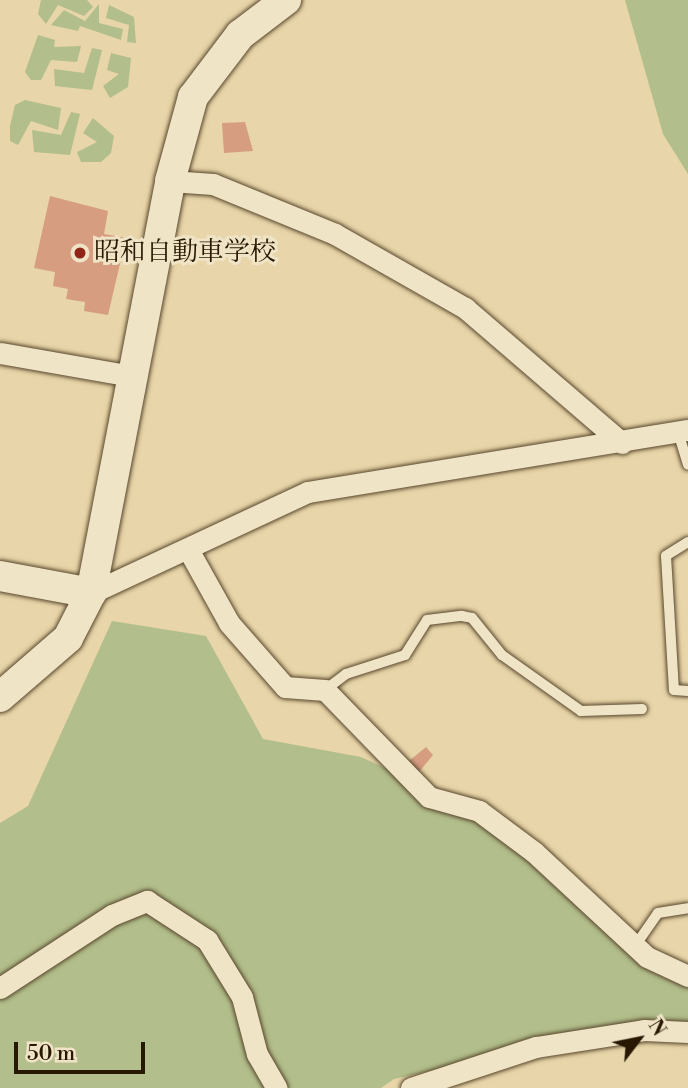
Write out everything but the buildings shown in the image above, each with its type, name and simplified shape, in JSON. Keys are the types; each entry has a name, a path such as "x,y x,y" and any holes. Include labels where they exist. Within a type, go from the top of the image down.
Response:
{"street":[{"path":"0,697 68,638 91,593 181,127 213,65 286,0"},
{"path":"170,181 213,184 335,234 465,309 622,443"},
{"path":"0,353 132,376"},
{"path":"0,576 91,593 189,551 308,492 683,431"},
{"path":"189,551 259,662 285,687 325,690 429,797 479,811 534,852 635,946 688,976"},
{"path":"0,988 112,915 147,901 207,940 242,997 257,1054 276,1088"},
{"path":"411,1088 536,1046 644,1030 688,1032"}],"lane":[{"path":"683,431 688,464"},
{"path":"688,542 666,556 674,690 688,691"},
{"path":"325,690 346,674 405,655 427,620 462,616 472,618 502,656 581,711 642,709"},
{"path":"635,946 658,913 688,908"}],"green space":[{"path":"41,0 87,0 93,7 84,16 58,5 46,24 38,14"},
{"path":"625,0 688,0 688,174 663,134"},
{"path":"99,4 99,23 123,29 121,40 80,26 78,31 51,25 64,10 85,21"},
{"path":"109,5 134,17 136,43 127,42 129,25 106,18"},
{"path":"38,35 55,40 54,47 81,46 77,62 51,60 41,80 31,80 25,72"},
{"path":"92,48 102,50 92,90 55,86 54,69 84,73"},
{"path":"111,53 131,58 128,87 110,98 103,86 119,74 107,70"},
{"path":"25,100 61,108 58,130 31,121 18,145 10,141 10,126 15,105"},
{"path":"71,112 80,114 70,155 34,152 32,130 61,135"},
{"path":"93,118 114,136 111,153 101,162 81,162 77,152 97,142 83,133"},
{"path":"112,621 206,636 263,739 361,757 479,811 688,976 688,1028 551,1044 394,1079 381,1088 0,1088 0,823 28,806"}],"place":[{"name":"昭和自動車学校","path":"80,253"}]}
